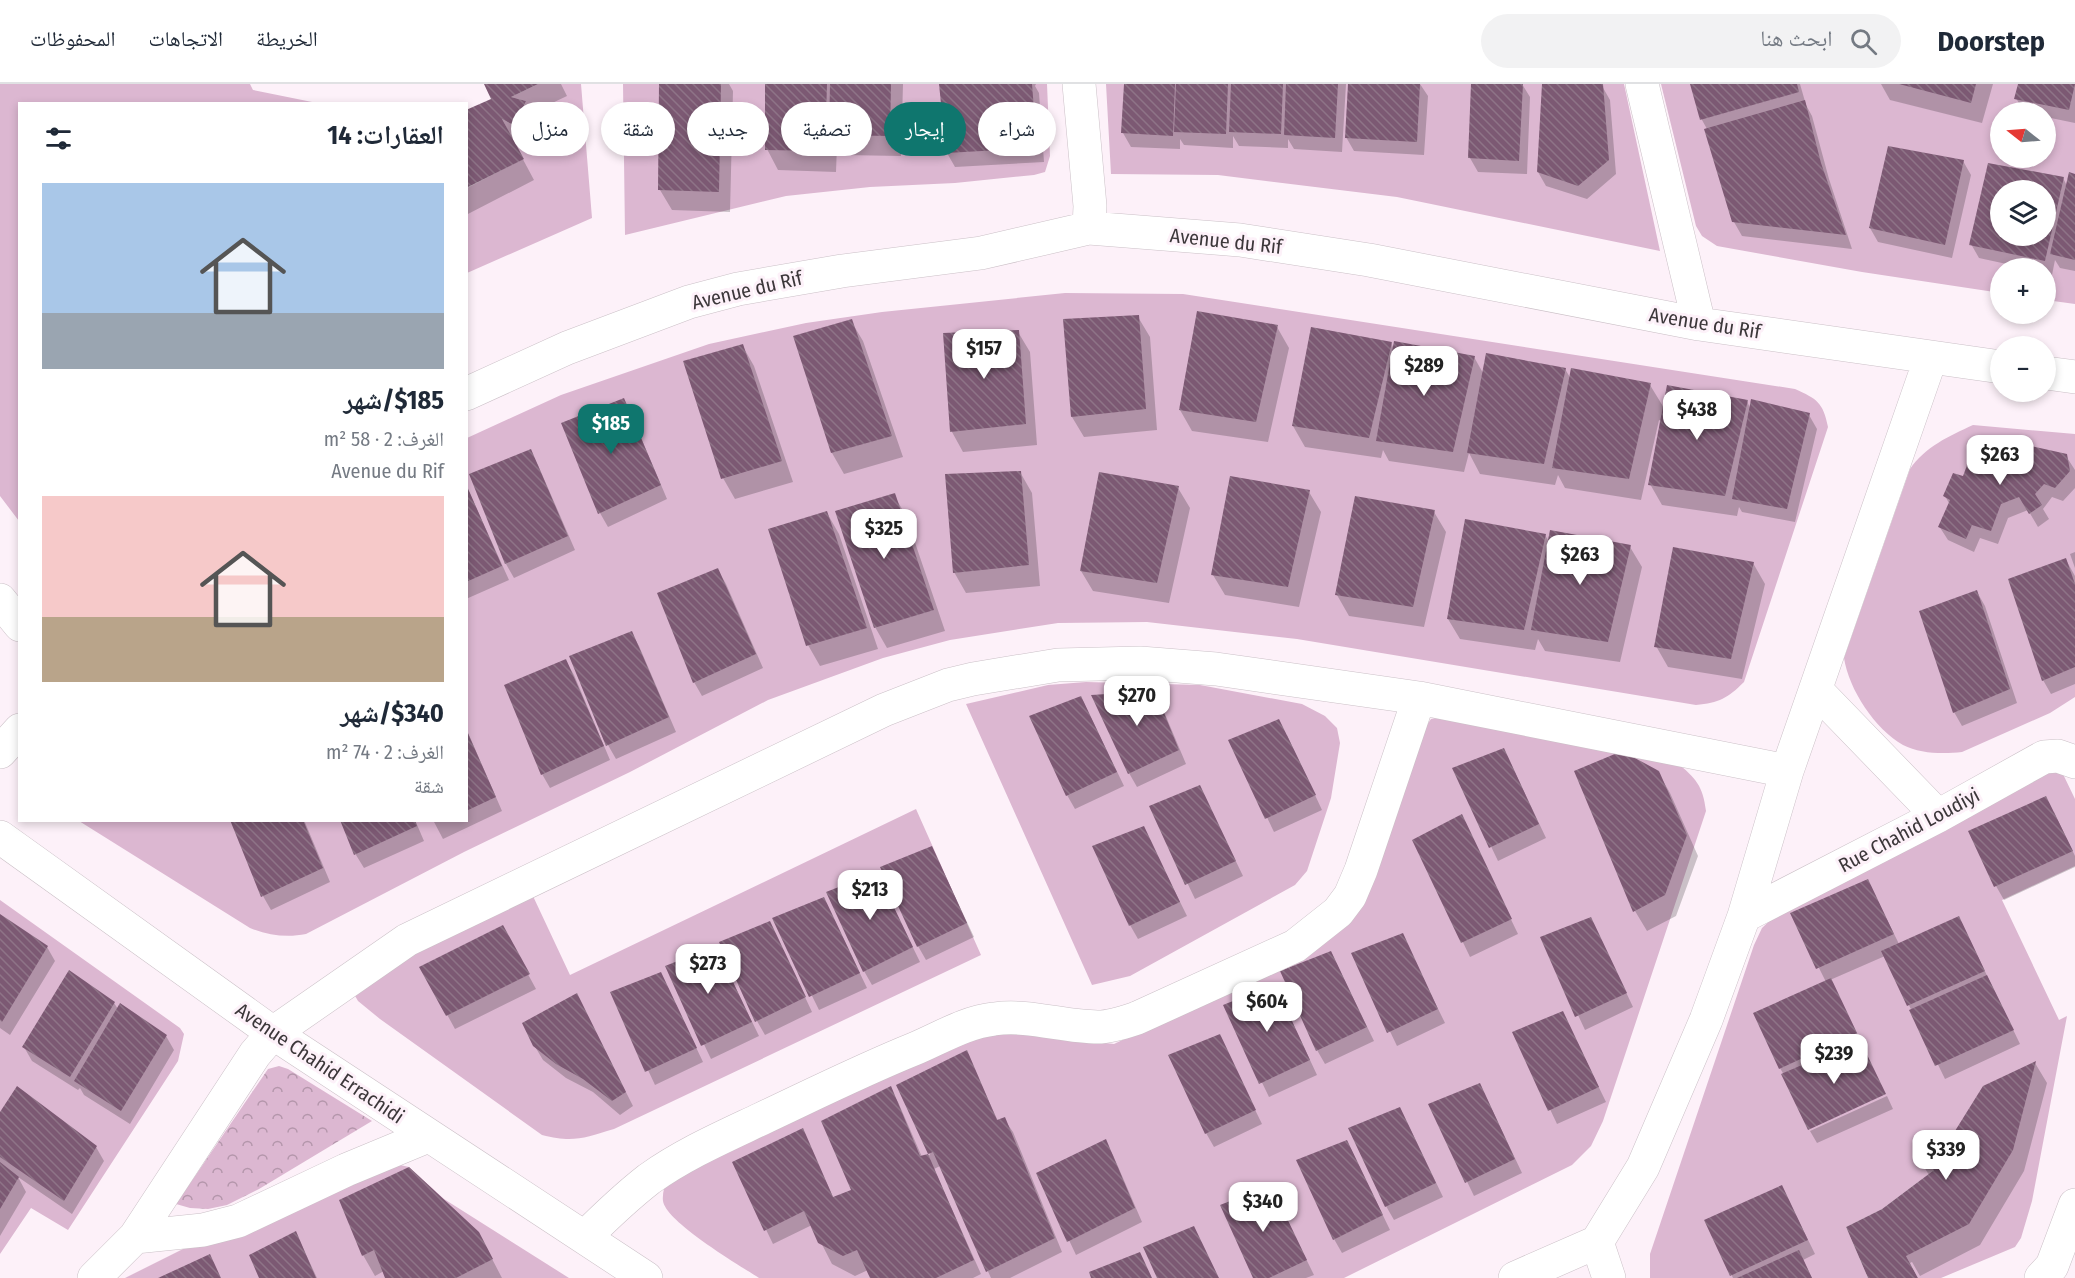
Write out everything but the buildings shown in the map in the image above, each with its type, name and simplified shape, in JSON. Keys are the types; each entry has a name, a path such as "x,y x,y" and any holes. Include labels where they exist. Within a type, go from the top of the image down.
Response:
{"street":[{"path":"1079,84 1090,206 1089,228"},
{"path":"1642,84 1699,324"},
{"name":"Avenue du Rif","path":"468,393 567,348 689,302 738,289 842,271 981,253 1089,228 1240,240 1369,260 1699,324 1990,365"},
{"path":"1515,1278 1598,1242 1643,1167 1706,1020 1744,916 1787,771 1931,357"},
{"path":"2056,374 2075,376"},
{"path":"0,600 18,622"},
{"path":"94,1278 135,1237 255,1054 273,1033 407,940 884,710 948,685 1058,664 1140,663 1216,669 1419,698 1787,771"},
{"path":"1816,690 1938,816"},
{"path":"585,1237 618,1204 650,1179 696,1150 871,1066 965,1026 993,1019 1029,1018 1057,1024 1100,1027 1118,1024 1137,1018 1295,946 1338,912 1350,896 1361,870 1419,698"},
{"path":"0,752 18,732"},
{"name":"Rue Chahid Loudiyi","path":"1744,916 1938,816 2044,757 2058,756 2075,762"},
{"name":"Avenue Chahid Errachidi","path":"0,837 273,1033 646,1278"},
{"path":"135,1237 203,1230 238,1221 346,1170 428,1136"},
{"path":"2041,1278 2052,1266 2075,1205"},
{"path":"1598,1242 1609,1278"}],"green space":[{"path":"0,84 250,84 253,90 312,102 18,102 18,520 0,496"},
{"path":"538,84 581,84 582,102 526,101 511,97"},
{"path":"623,84 1047,84 1048,102 978,102 978,156 1050,156 1045,172 1034,175 955,183 870,187 786,196 625,235 624,156 675,156 675,102 623,102"},
{"path":"1106,84 1624,84 1660,251 1397,197 1218,175 1111,174"},
{"path":"1661,84 2075,84 2075,304 2056,301 2056,258 1990,258 1990,291 1862,272 1717,246 1702,236 1696,226"},
{"path":"502,119 511,124 511,136"},
{"path":"521,156 587,156 592,218 468,273 468,187 523,159"},
{"path":"1065,293 1183,294 1795,389 1818,402 1824,412 1828,427 1744,682 1723,699 1711,703 1696,705 1297,639 1147,622 1058,623 950,640 883,658 768,700 630,772 464,852 306,934 291,936 250,928 81,822 468,822 468,438 561,395 709,344 806,323 882,312"},
{"path":"1973,425 2075,434 2075,697 2050,713 1962,752 1924,752 1903,745 1873,719 1851,683 1844,658 1910,469 1930,448"},
{"path":"1086,682 1200,685 1302,704 1325,716 1337,728 1340,743 1331,798 1307,871 1295,885 1130,976 1092,985 966,704 1048,685"},
{"path":"1446,716 1676,762 1689,773 1703,795 1706,811 1603,1121 1591,1146 1572,1165 1344,1278 759,1278 689,1231 667,1210 663,1198 667,1178 988,1030 1114,1044 1286,962 1326,937 1422,732 1431,719"},
{"path":"2061,770 2075,799 2075,866 2002,900 2059,1020 2067,1016 2032,1201 2021,1238 2015,1247 1941,1278 1918,1278 1906,1256 1945,1147 1930,1141 1921,1143 1917,1158 1934,1170 1882,1209 1846,1227 1868,1278 1650,1278 1650,1254 1754,945 1762,928 1780,911 2034,776"},
{"path":"916,809 981,955 614,1129 570,1139 542,1135 380,1019 358,1001 354,994 395,956 532,894 570,975"},
{"path":"0,900 180,1028 184,1034 178,1061 68,1230 31,1208 0,1254"},
{"path":"279,1066 288,1069 372,1121 259,1189 227,1205 208,1209 176,1204 268,1069"},
{"path":"391,1163 409,1167 444,1199 569,1278 125,1278 185,1248"}]}
